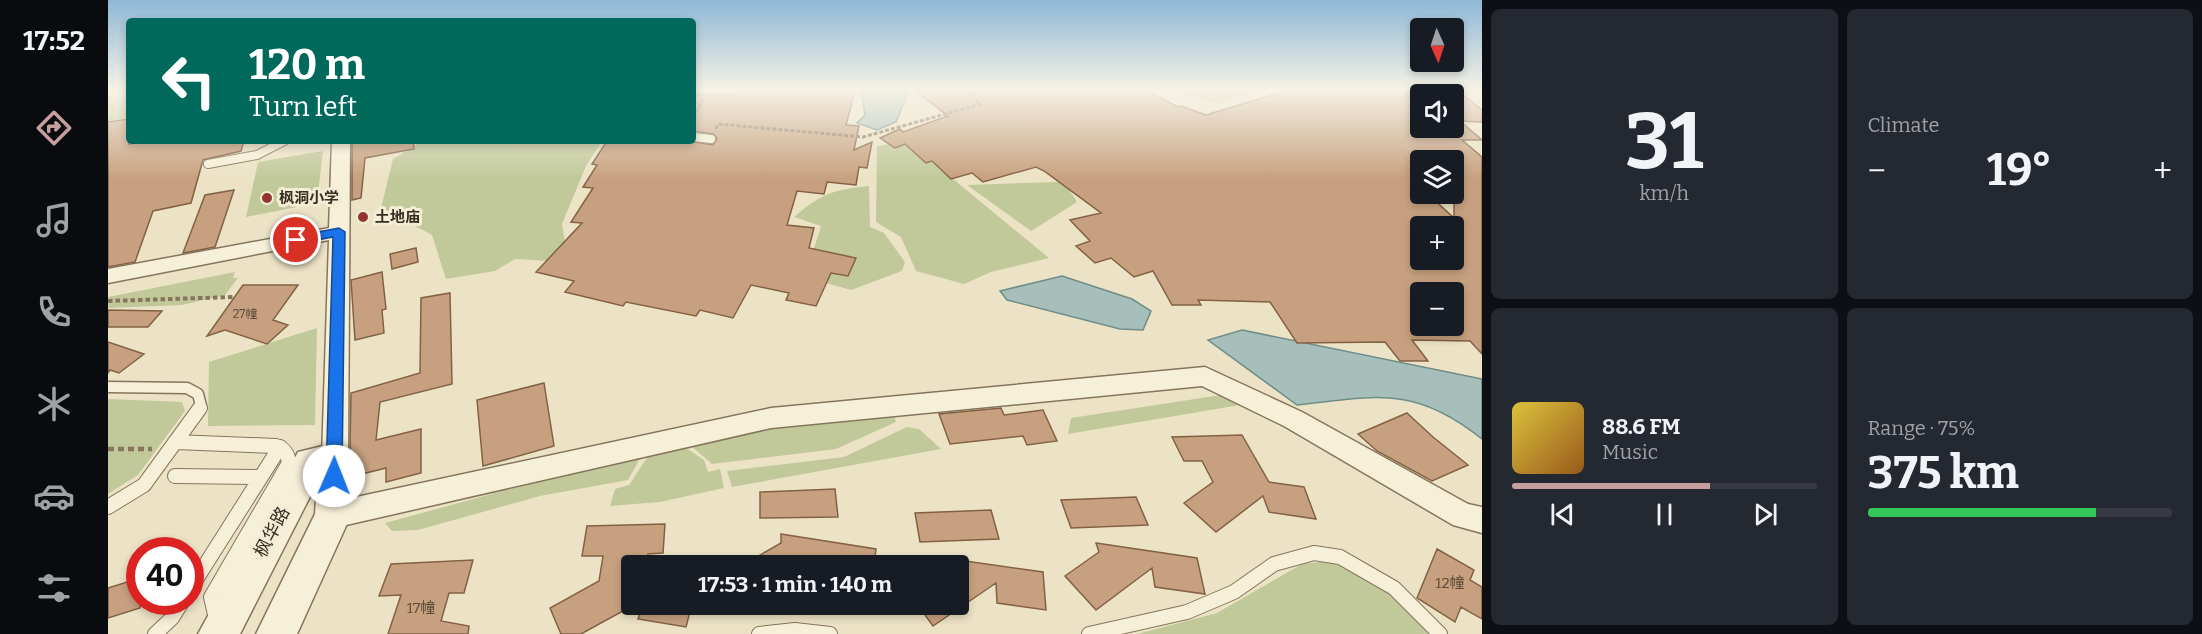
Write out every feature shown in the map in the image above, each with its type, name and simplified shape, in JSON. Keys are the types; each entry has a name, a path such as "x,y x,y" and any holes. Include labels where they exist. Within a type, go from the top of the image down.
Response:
{"street":[{"path":"276,634 333,515 340,144"},
{"path":"108,276 339,232"},
{"path":"333,515 771,418 1205,376 1293,419 1463,516 1482,520"},
{"name":"枫华路","path":"218,633 310,462 335,457"}],"lane":[{"path":"696,137 711,139"},
{"path":"208,164 257,155 278,144"},
{"path":"108,387 187,388 198,394 201,406 144,485 108,507"},
{"path":"173,446 280,447 289,455 290,463 211,597 218,633"},
{"path":"204,567 280,447"},
{"path":"175,476 261,477"},
{"path":"1089,634 1187,612 1234,592 1274,564 1314,553 1340,557 1394,588 1440,634"},
{"path":"155,634 174,615"},
{"path":"759,634 777,630 818,630 830,634"}],"path":[{"path":"711,139 718,124 863,137 930,120"},
{"path":"108,301 233,297"},
{"path":"108,449 173,446"}],"green space":[{"path":"907,141 1049,258 991,272 964,284 916,271 901,237 876,222 877,146"},
{"path":"417,144 600,144 586,166 562,224 565,242 550,261 515,259 495,271 446,279 432,235 381,208 393,159"},
{"path":"323,151 317,203 246,217 258,162"},
{"path":"1057,182 1068,188 1077,202 1031,231 967,185"},
{"path":"869,186 870,227 884,233 905,262 902,271 851,290 805,277 821,226 794,217 828,194"},
{"path":"235,272 233,278 238,278 225,295 182,305 108,308 108,297"},
{"path":"317,328 315,425 208,426 209,362"},
{"path":"1221,395 1246,404 1068,434 1071,418"},
{"path":"108,399 182,402 185,411 138,475 108,494"},
{"path":"894,416 896,422 836,449 712,464 690,445 790,422"},
{"path":"907,427 919,429 941,449 732,487 727,471 844,457"},
{"path":"683,446 704,460 708,472 720,469 724,488 660,502 610,506 615,489 629,485 650,453"},
{"path":"643,453 628,480 540,496 418,530 392,531 385,523"},
{"path":"1328,561 1350,569 1389,590 1431,634 1137,634 1217,613 1302,564"}],"water":[{"path":"860,120 897,120 877,130 857,123"},
{"path":"1062,276 1132,299 1151,311 1143,330 1120,329 1007,300 1000,291"},
{"path":"1242,330 1482,379 1482,439 1436,410 1415,402 1394,398 1350,399 1297,405 1208,340"}],"building":[{"path":"126,120 126,144 243,144 241,151 203,160 191,203 153,211 135,262 108,267 108,122"},
{"path":"696,120 847,120 846,125 859,126 854,150 872,142 867,168 859,167 856,185 827,182 824,194 797,191 787,225 814,228 809,248 856,258 848,276 831,273 816,306 786,300 789,293 751,285 733,318 700,310 696,316 626,302 623,306 565,292 574,281 536,272 582,223 571,222 593,188 583,187 597,165 592,164 605,144 696,142 713,145 717,139 714,134 696,131"},
{"path":"938,120 1410,120 1410,138 1464,138 1464,124 1482,140 1462,140 1482,157 1482,354 1470,341 1412,340 1428,361 1400,361 1385,342 1297,343 1270,302 1198,300 1201,305 1172,305 1153,271 1134,277 1111,258 1095,263 1076,246 1090,241 1070,220 1101,213 1044,171 1036,167 983,182 972,173 951,179 932,161 926,163 905,144 895,148 880,138 900,129 903,132","holes":["1410,150 1464,150 1464,204 1454,204 1454,216 1464,216 1464,270 1410,270 1410,216 1452,216 1439,204 1410,204"]},
{"path":"1464,120 1482,120 1482,122 1464,121"},
{"path":"352,144 413,144 414,149 365,158 361,198 352,200"},
{"path":"234,190 215,247 183,253 205,195"},
{"path":"416,248 418,262 392,269 390,254"},
{"path":"382,272 386,309 382,310 384,333 355,340 351,280"},
{"path":"243,285 298,285 273,320 288,325 267,344 225,330 207,336"},
{"path":"450,293 452,384 380,402 376,440 421,429 421,473 386,482 386,468 354,476 354,457 350,449 351,393 420,373 421,298"},
{"path":"108,310 162,311 148,327 108,327"},
{"path":"108,342 144,354 119,373 110,370 108,373"},
{"path":"544,383 554,446 483,466 477,400"},
{"path":"1001,408 1004,415 1043,410 1057,441 1027,445 1023,436 950,444 939,414"},
{"path":"1407,413 1468,465 1432,481 1377,451 1358,434"},
{"path":"1242,435 1269,482 1304,487 1316,519 1269,512 1263,496 1216,532 1184,503 1213,482 1202,461 1184,461 1172,437"},
{"path":"835,489 838,517 760,518 760,492"},
{"path":"1136,497 1148,525 1071,528 1061,500"},
{"path":"991,510 999,539 920,542 915,513"},
{"path":"665,524 663,553 621,555 621,612 581,634 561,634 550,608 599,581 603,556 582,556 587,526"},
{"path":"781,534 876,549 875,555 760,555 781,543"},
{"path":"1096,543 1197,558 1205,594 1155,587 1152,568 1096,610 1065,576 1099,552"},
{"path":"1437,549 1474,570 1470,580 1482,587 1482,619 1461,607 1455,622 1417,598"},
{"path":"473,560 464,593 449,593 441,621 469,626 468,634 388,634 401,595 379,596 391,564"},
{"path":"969,562 1043,572 1046,610 997,603 996,583 969,601"},
{"path":"126,582 126,612 108,618 108,588"},
{"path":"639,615 689,615 686,627 638,619"},
{"path":"925,615 949,615 933,626"}],"place":[{"name":"枫洞小学","path":"267,198"},
{"name":"土地庙","path":"363,217"}],"route":[{"path":"296,240 339,232 334,476"}]}
